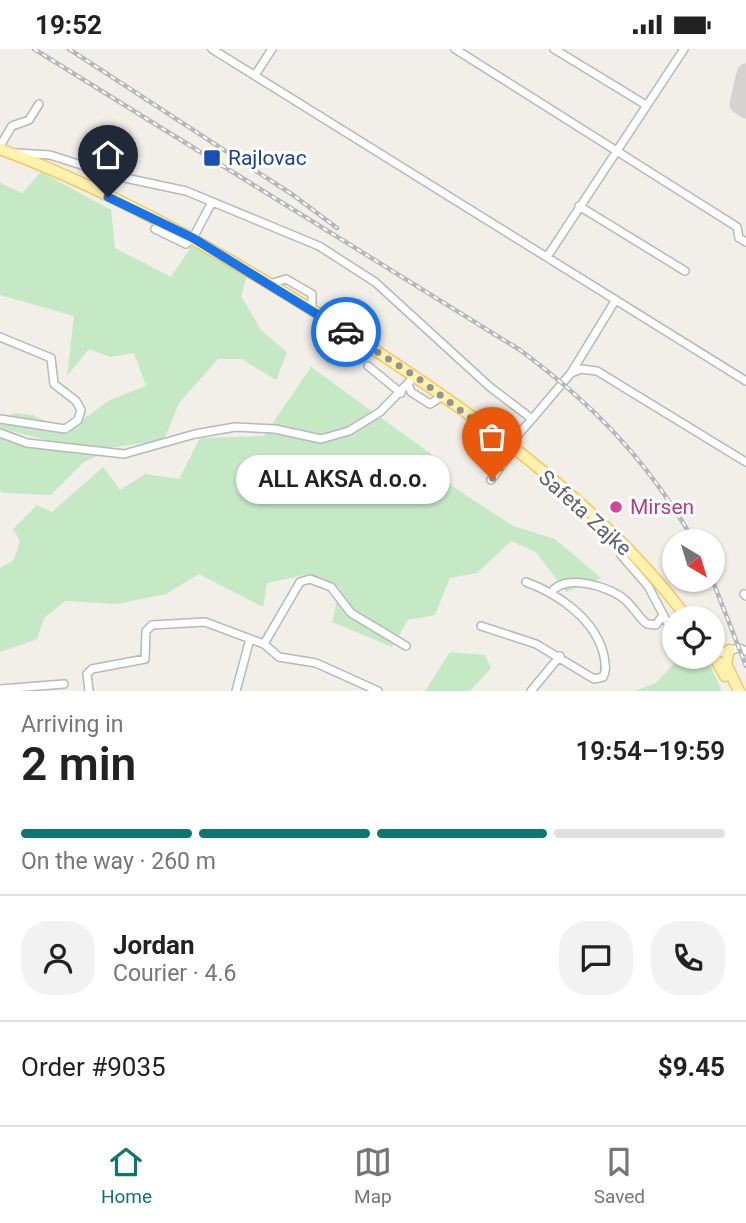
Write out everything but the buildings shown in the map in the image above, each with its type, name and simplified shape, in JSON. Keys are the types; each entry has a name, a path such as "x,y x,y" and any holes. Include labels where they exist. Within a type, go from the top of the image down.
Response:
{"main road":[{"name":"Safeta Zajke","path":"0,147 193,238 415,376 511,448 623,544 677,606"},
{"path":"729,650 726,664 739,691"},
{"path":"721,669 733,691"}],"street":[{"path":"212,49 746,380"},
{"path":"255,75 272,49"},
{"path":"455,49 737,227 739,237 746,242"},
{"path":"554,49 646,106"},
{"path":"547,257 684,49"},
{"path":"0,147 12,126 29,120 39,104"},
{"path":"11,153 50,155 116,176 186,191 319,246 353,265 489,387 532,419"},
{"path":"155,229 186,244 193,238 212,202"},
{"path":"579,206 685,271"},
{"path":"492,479 532,419 571,373 615,301"},
{"path":"0,337 51,358 54,384 76,401 81,410 78,420 65,429 0,419"},
{"path":"368,366 401,393"},
{"path":"571,373 582,369 597,371 746,461"},
{"path":"0,433 27,443 124,454 195,434 235,427 275,429 321,439 349,432 380,412 409,386 415,376"},
{"path":"409,386 411,392 430,404 443,396"},
{"path":"623,544 621,555 648,586 662,613"},
{"path":"264,644 300,582 310,579 331,587 351,613 405,646"},
{"path":"481,626 536,644 560,656 594,679 606,674 598,639 583,618 551,593 526,582"},
{"path":"551,593 556,587 579,582 623,598 648,624 656,625 662,616"},
{"path":"89,691 87,674 92,669 145,659 146,631 154,624 205,622 264,644 279,657 316,663 378,691"},
{"path":"236,691 250,639"},
{"path":"725,651 746,651"},
{"path":"531,691 560,656"},
{"path":"0,689 64,684"}],"green space":[{"path":"41,172 111,210 115,248 171,277 193,244 247,276 241,296 261,330 287,352 276,380 242,359 218,359 179,403 164,440 109,448 61,444 0,428 0,424 13,413 32,415 68,430 110,400 146,386 134,353 110,357 89,349 67,376 74,316 0,295 0,183 22,193"},
{"path":"311,367 431,454 452,486 513,526 555,539 601,578 566,592 536,552 511,541 477,573 450,578 435,615 408,620 392,647 332,622 340,588 309,574 267,583 263,607 199,574 166,594 117,604 65,601 44,618 37,639 0,652 0,568 14,560 20,541 13,529 37,505 52,512 103,467 120,490 145,474 179,479 200,438 264,436"},
{"path":"0,433 27,443 108,451 84,462 51,495 3,493 0,491"},
{"path":"450,652 485,655 491,668 470,691 425,691"},
{"path":"669,669 712,669 722,691 635,691 656,683"}],"taxiway":[{"path":"746,73 739,104 746,109"}],"railway":[{"path":"34,49 520,350 572,392 617,436 638,459 687,529"},
{"path":"69,49 293,195 337,228"},
{"path":"717,592 746,666"}],"way so far":[{"path":"346,332 415,376 513,450 492,479"}],"place":[{"name":"Rajlovac","path":"212,158"},
{"name":"ALL AKSA d.o.o.","path":"492,479"},
{"name":"Mirsen","path":"616,507"}],"route":[{"path":"108,197 193,238 346,332"}]}
